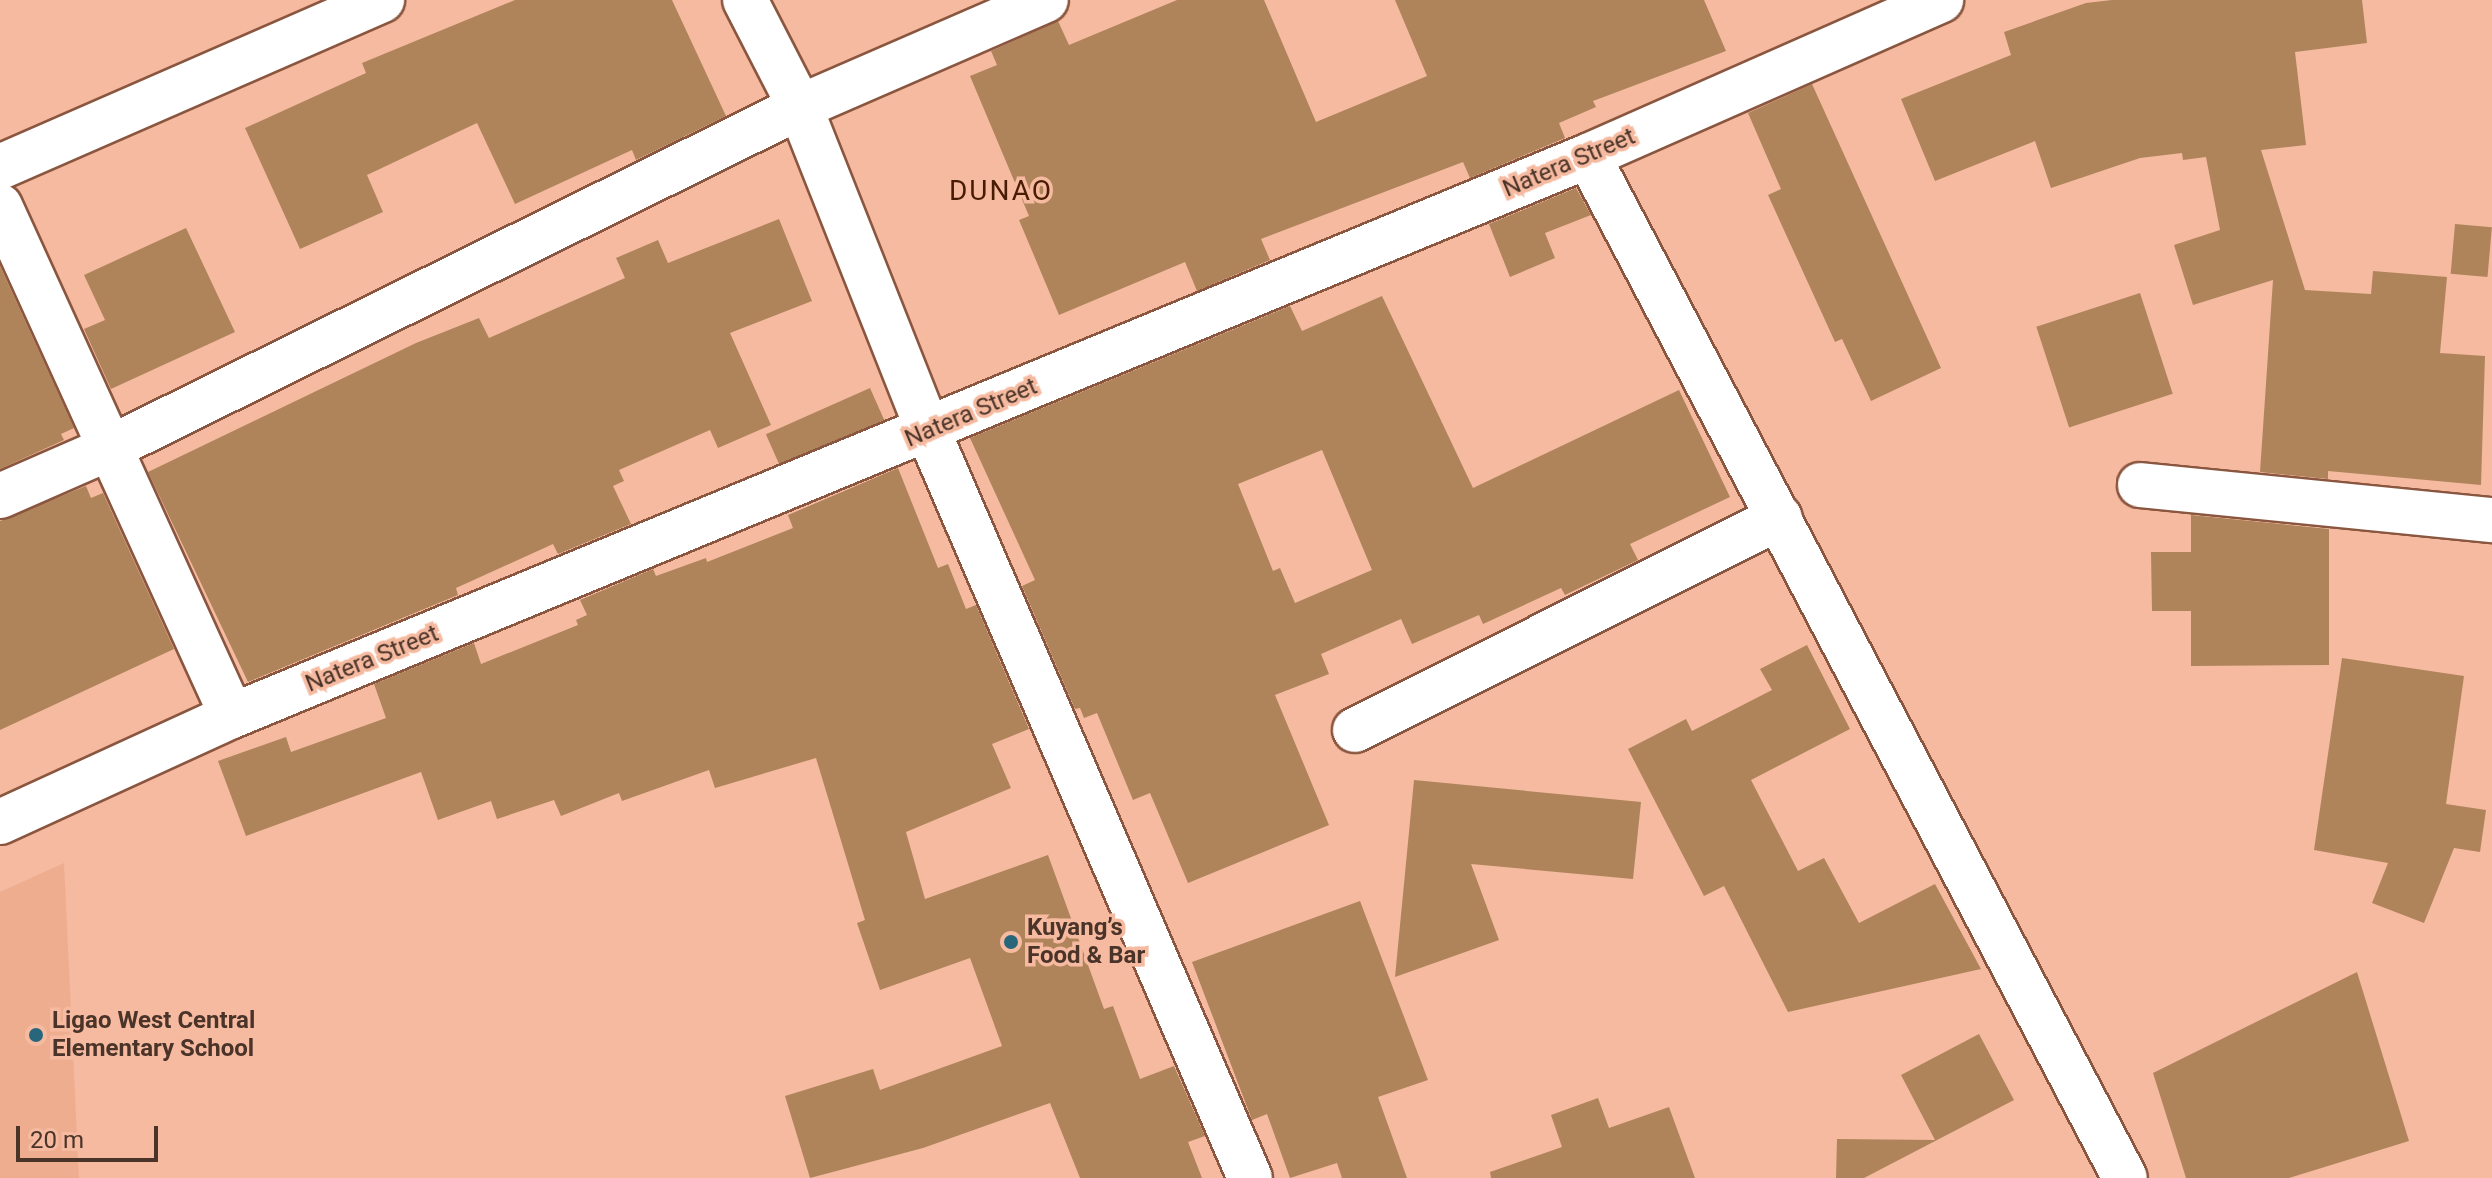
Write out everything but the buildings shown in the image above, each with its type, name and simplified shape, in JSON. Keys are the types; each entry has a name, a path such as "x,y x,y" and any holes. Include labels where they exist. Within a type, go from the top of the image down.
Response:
{"street":[{"path":"0,167 382,0"},
{"path":"745,0 800,107 928,431 1250,1178"},
{"path":"0,496 112,447 800,107 1046,0"},
{"name":"Natera Street","path":"0,822 232,716 1588,156 1919,5"},
{"path":"1588,156 2125,1178"},
{"path":"0,206 232,716"},
{"path":"2140,485 2492,520"},
{"path":"1355,730 1780,517"}],"shaded area":[{"name":"Ligao West Central Elementary School","path":"64,863 79,1178 0,1178 0,892"}],"place":[{"name":"Kuyang’s Food & Bar","path":"1011,942"},
{"name":"Ligao West Central Elementary School","path":"36,1035"}],"district":[{"name":"DUNAO","path":"1001,191"}]}
